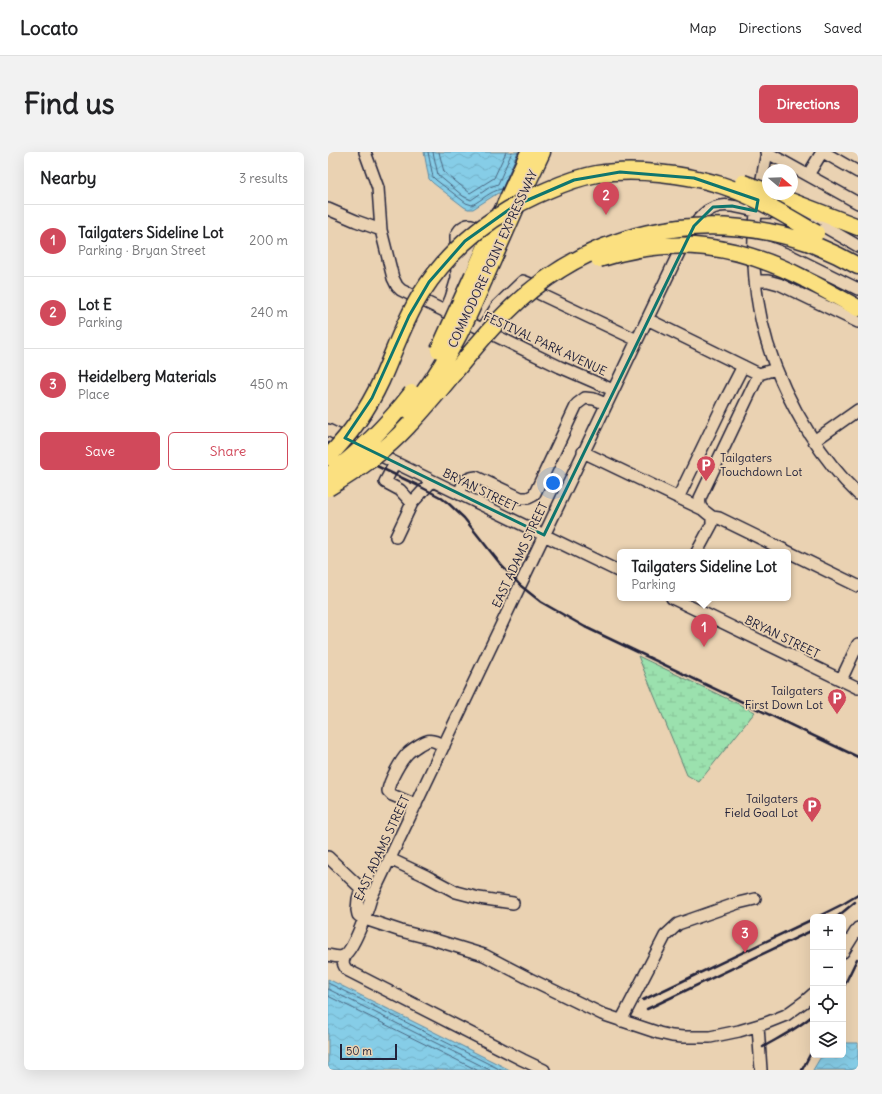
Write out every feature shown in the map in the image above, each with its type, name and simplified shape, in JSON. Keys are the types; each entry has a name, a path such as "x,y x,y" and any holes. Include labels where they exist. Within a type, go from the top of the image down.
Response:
{"highway":[{"name":"COMMODORE POINT EXPRESSWAY","path":"328,488 352,469 392,431 419,398 442,365 469,316 479,278 529,152"},
{"name":"COMMODORE POINT EXPRESSWAY","path":"328,476 370,440 400,408 421,381 479,278 518,203 542,152"},
{"path":"328,457 352,429 366,408 380,381 412,309 429,282 454,252 471,236 484,225 514,206 554,187 574,180 625,167 640,165 695,168 762,190"},
{"path":"597,174 628,172 673,175 721,185 764,203 858,257"},
{"path":"788,200 858,227"},
{"path":"328,488 374,457 402,433 512,306 552,274 589,253 632,237 676,228 723,226 749,228 790,237 837,254 858,266"},
{"path":"512,306 544,284 580,265 617,253 642,248 692,246 729,250 771,263 805,279 858,308"}],"street":[{"name":"FESTIVAL PARK AVENUE","path":"365,152 378,188 382,230 393,278 397,286 406,293 482,330 613,390"},
{"path":"758,152 766,152 858,203"},
{"path":"766,152 756,212 754,242 755,281 763,330 776,369 797,414 814,441 841,476 858,494"},
{"path":"808,176 822,152 858,172"},
{"name":"EAST ADAMS STREET","path":"344,956 350,950 365,919 371,898 684,242 701,216 709,209 718,205 769,213 791,210 798,212 858,246"},
{"path":"328,209 382,230"},
{"path":"774,250 776,212"},
{"path":"754,242 791,256 858,289"},
{"path":"445,312 457,278"},
{"path":"482,330 497,306 523,281 532,285 540,294 637,340"},
{"path":"755,281 768,281 779,284 858,322"},
{"path":"647,319 759,374 776,369"},
{"path":"678,498 743,366"},
{"path":"702,509 699,504 700,498 759,374"},
{"path":"459,494 466,480 476,477 521,498 528,498 534,495 577,404 585,398 594,399 606,404"},
{"path":"814,441 858,410"},
{"name":"BRYAN STREET","path":"328,430 617,571"},
{"path":"583,452 782,549"},
{"path":"395,463 385,482 400,490 412,503"},
{"path":"396,537 412,503 432,481"},
{"path":"699,549 712,524 712,516"},
{"path":"791,553 858,586"},
{"name":"BRYAN STREET","path":"679,601 858,688"},
{"path":"841,680 858,644"},
{"path":"416,805 392,795 388,791 388,786 402,760 409,751 427,740 433,740 444,746"},
{"path":"328,857 371,898"},
{"path":"388,863 426,876 456,892 479,898 513,903"},
{"path":"361,888 357,910 358,915 365,919 484,955 581,1005 602,1014 659,1033 683,1037 710,1037 739,1031 758,1026 786,1015 810,997"},
{"path":"621,1020 665,936 678,924 738,903 755,899"},
{"path":"844,950 858,928"},
{"path":"328,955 339,957 344,956 343,962 347,970 544,1070"},
{"path":"758,1026 760,1070"}],"highlighted area":[{"path":"620,172 694,178 758,200 756,211 732,206 713,207 694,226 544,535 345,438 372,398 409,316 429,282 465,241 514,206 574,180"}],"green space":[{"path":"638,656 755,712 699,782 687,775"}],"water":[{"path":"424,152 522,152 504,194 498,193 473,209 468,209 429,179"},
{"path":"328,979 510,1070 328,1070"},
{"path":"846,1043 858,1043 858,1070 813,1070 820,1058 846,1058"}],"railway":[{"path":"328,443 440,497 464,518 502,566 521,586 541,602 585,627 858,757"},
{"path":"823,914 858,895"},
{"path":"841,914 855,902"},
{"path":"643,1000 810,920"},
{"path":"647,1009 810,931"},
{"path":"844,986 857,959"},
{"path":"763,1047 810,1018"},
{"path":"802,1070 810,1055"}],"place":[{"name":"Lot E","path":"606,215"},
{"name":"Tailgaters Touchdown Lot","path":"706,482"},
{"name":"Tailgaters Sideline Lot","path":"704,647"},
{"name":"Tailgaters First Down Lot","path":"837,715"},
{"name":"Tailgaters Field Goal Lot","path":"812,823"},
{"name":"Heidelberg Materials","path":"745,953"}]}
